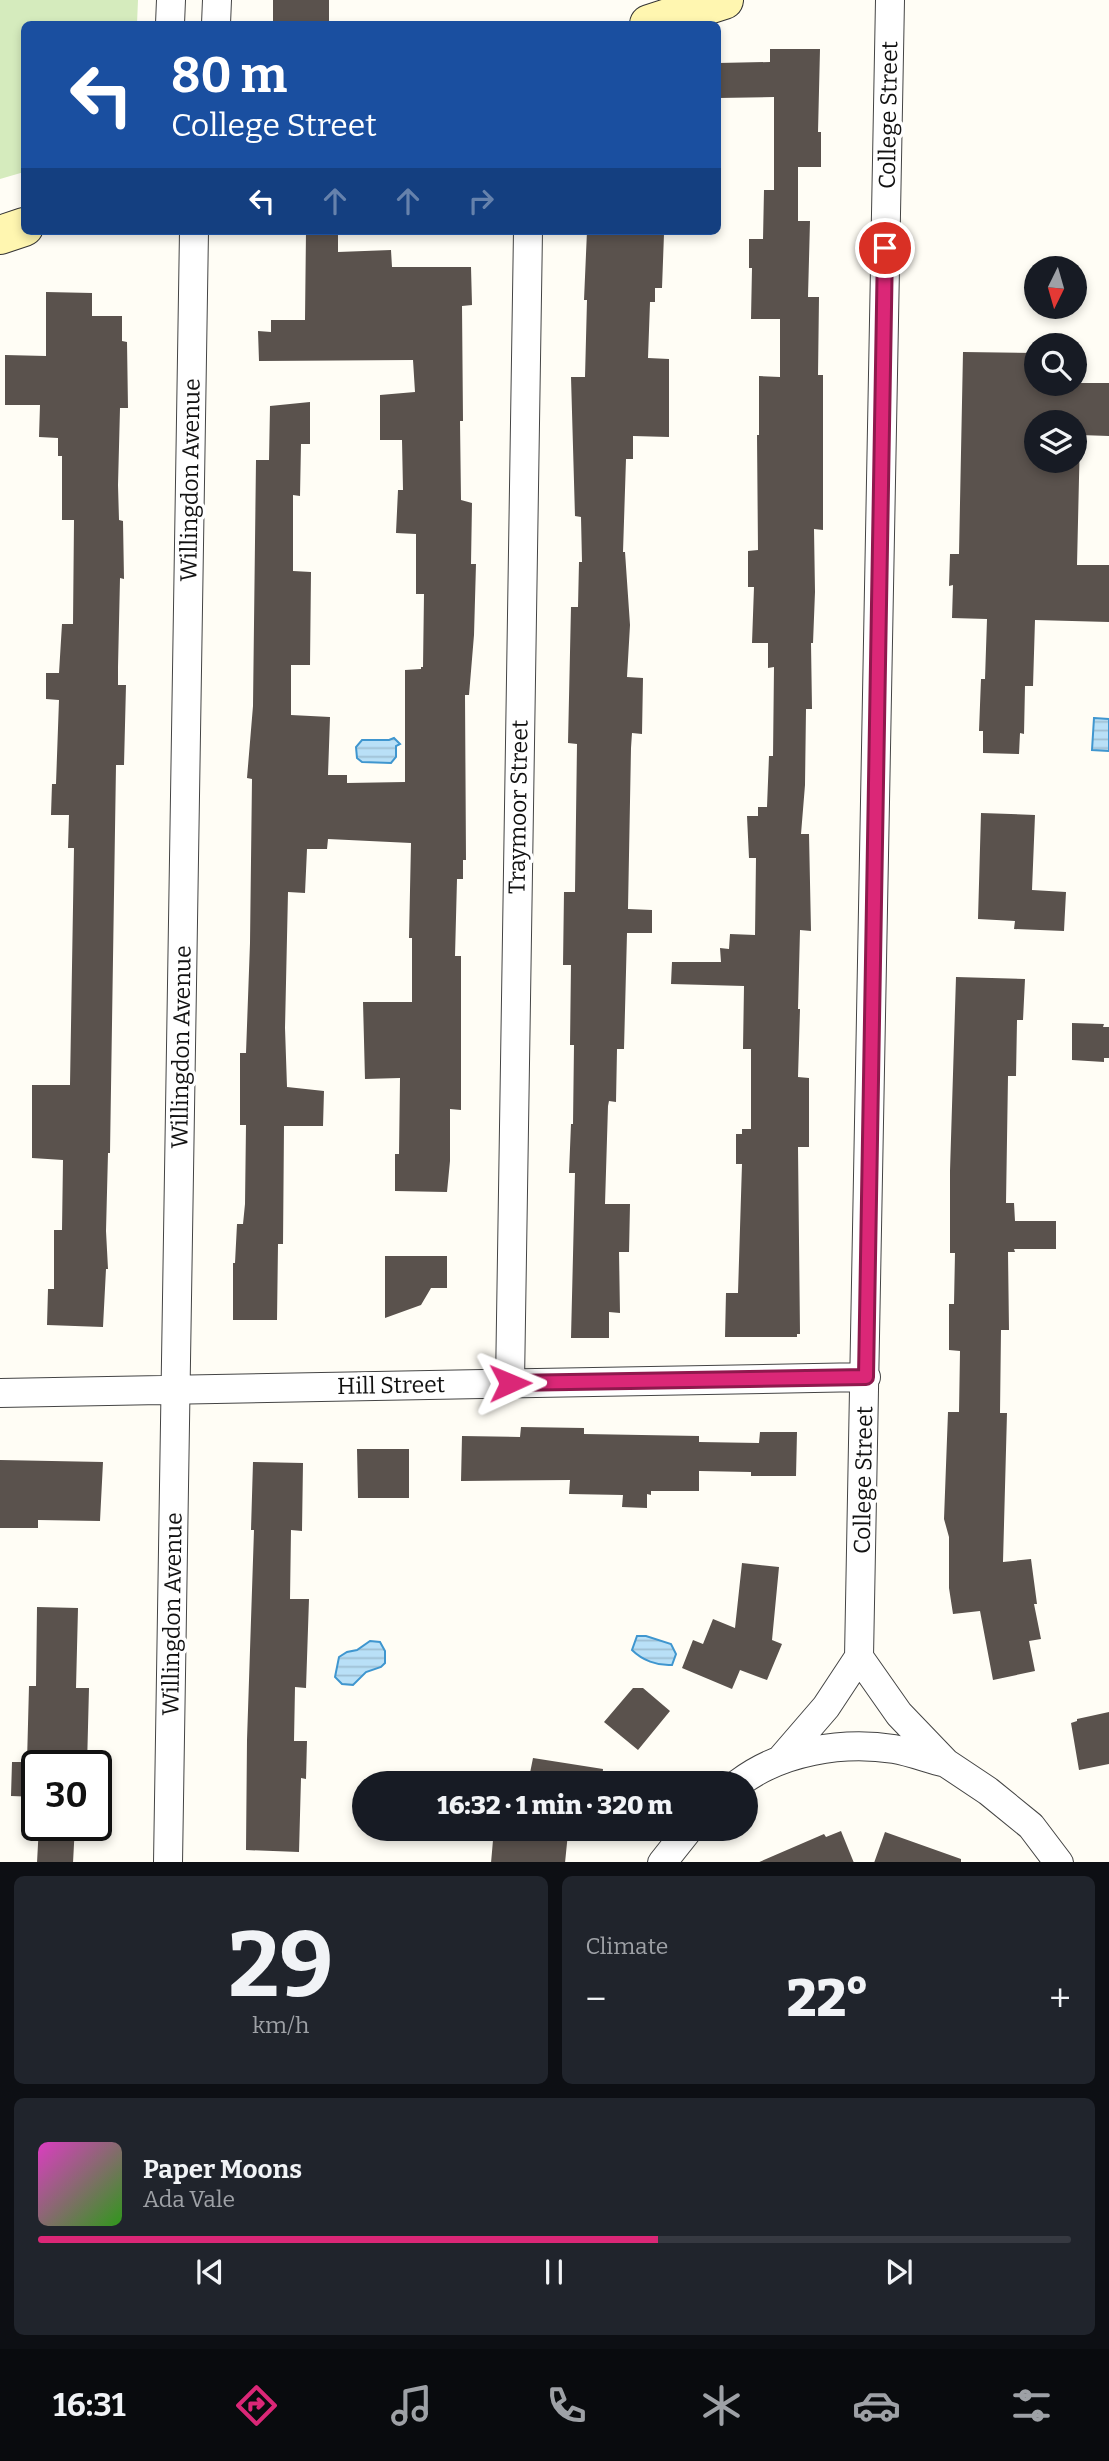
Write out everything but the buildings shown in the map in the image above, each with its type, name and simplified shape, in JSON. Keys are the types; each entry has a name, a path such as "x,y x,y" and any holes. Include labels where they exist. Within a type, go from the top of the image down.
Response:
{"main road":[{"path":"665,14 724,0"},
{"path":"0,235 21,227"}],"street":[{"path":"170,21 171,0"},
{"path":"216,21 217,0"},
{"name":"College Street","path":"859,1657 890,0"},
{"name":"Willingdon Avenue","path":"168,1862 194,235"},
{"name":"Traymoor Street","path":"510,1383 528,235"},
{"name":"Hill Street","path":"0,1394 866,1377"},
{"path":"782,1758 826,1707 859,1657 899,1714 946,1763 988,1791 1031,1826 1058,1862"},
{"path":"758,1772 782,1758 826,1749 856,1747 894,1749 946,1763"},
{"path":"663,1862 679,1841"}],"green space":[{"path":"0,0 138,0 137,21 21,21 21,173 0,179"}],"water":[{"path":"1094,718 1109,719 1109,751 1092,750"},
{"path":"394,738 400,744 396,746 396,757 391,763 362,762 357,758 356,747 362,740"},
{"path":"637,1636 671,1644 676,1654 672,1665 655,1663 636,1654 632,1650"},
{"path":"370,1641 380,1642 385,1651 385,1663 366,1672 353,1685 342,1684 335,1677 339,1657"}],"route":[{"path":"510,1383 866,1377 885,248"}]}
